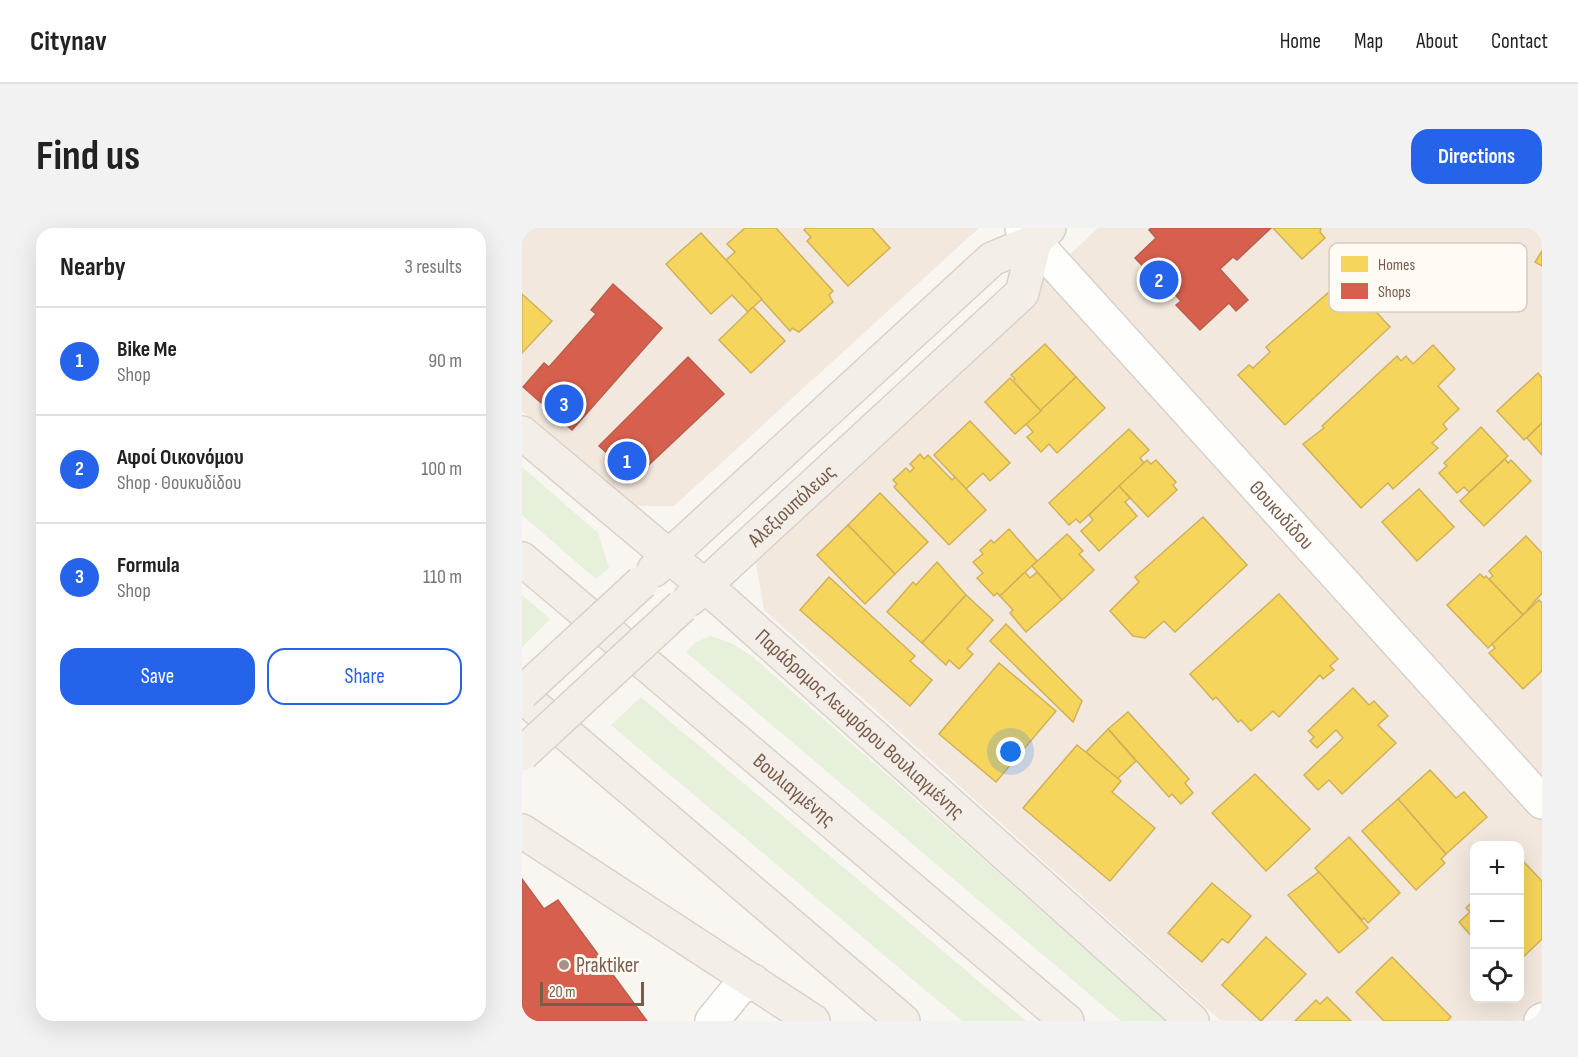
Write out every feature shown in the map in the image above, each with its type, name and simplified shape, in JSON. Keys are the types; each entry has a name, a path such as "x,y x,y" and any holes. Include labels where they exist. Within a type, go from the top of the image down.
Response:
{"main road":[{"path":"903,1021 522,694 992,259 1035,232"},
{"name":"Αλεξιουπόλεως","path":"522,754 1022,292 1035,232"},
{"name":"Παράδρομος Λεωφόρου Βουλιαγμένης","path":"522,434 670,556 693,596 1192,1021"},
{"name":"Βουλιαγμένης","path":"522,559 1067,1021"},
{"path":"522,831 813,1021"}],"street":[{"name":"Θουκυδίδου","path":"1035,232 1065,277 1542,802"},
{"path":"712,1021 738,989 753,981"}],"shaded area":[{"path":"522,228 979,228 674,506 634,506 522,411"},
{"path":"1098,228 1542,228 1542,1021 1221,1021 764,610 754,552"}],"green space":[{"path":"522,467 598,533 609,568 596,579 522,515"},
{"path":"522,595 550,619 522,647"},
{"path":"711,636 733,644 753,657 1167,1021 1121,1021 686,652 696,642"},
{"path":"641,697 1026,1021 962,1021 611,725"}],"building: Homes":[{"path":"745,228 776,228 833,291 829,295 833,302 799,332 792,328 790,331 726,260 735,252 727,244"},
{"path":"806,228 872,228 890,248 848,286 807,241 811,237 804,230"},
{"path":"1273,228 1321,228 1320,232 1325,238 1302,259"},
{"path":"701,233 762,299 748,312 732,295 711,314 666,264"},
{"path":"1542,251 1542,266 1535,262"},
{"path":"1329,292 1329,312 1376,312 1390,327 1285,425 1238,375 1249,365 1253,368 1270,352 1266,347"},
{"path":"522,294 552,321 522,353"},
{"path":"753,307 785,341 751,373 719,340"},
{"path":"1045,344 1076,377 1041,411 1013,381 1015,379 1011,375"},
{"path":"1433,345 1455,369 1438,386 1459,409 1443,424 1447,429 1432,443 1438,448 1393,489 1388,483 1361,508 1303,444 1324,428 1322,426 1397,356 1401,361 1406,356 1413,364"},
{"path":"1538,373 1542,378 1542,423 1524,440 1497,411"},
{"path":"1076,377 1105,408 1057,453 1049,444 1041,452 1027,437 1033,432 1026,424"},
{"path":"1010,378 1041,411 1015,434 985,402"},
{"path":"970,421 1010,463 990,481 983,473 966,489 934,455"},
{"path":"1542,423 1542,455 1527,438"},
{"path":"1481,427 1508,456 1469,492 1464,487 1457,493 1439,473 1447,466 1444,463"},
{"path":"1129,429 1149,450 1140,458 1144,463 1080,523 1076,519 1069,525 1049,503"},
{"path":"920,454 924,459 928,455 952,480 955,477 986,510 949,545 894,487 897,484 893,480 906,468 910,472 914,468 910,464"},
{"path":"1505,459 1508,463 1511,460 1531,481 1484,526 1460,501"},
{"path":"1147,460 1151,464 1156,460 1176,482 1173,485 1177,490 1148,517 1119,486"},
{"path":"1119,486 1130,498 1125,502 1137,516 1099,551 1081,531 1093,520 1089,515"},
{"path":"1419,489 1454,527 1417,561 1382,522"},
{"path":"880,493 928,542 895,574 848,525"},
{"path":"1203,517 1247,565 1175,632 1164,621 1145,638 1133,636 1110,611 1139,582 1135,577"},
{"path":"848,525 895,574 865,604 817,555"},
{"path":"1009,529 1037,561 1000,596 997,593 994,596 977,578 983,573 973,562 983,554 980,550 991,540 994,543"},
{"path":"1067,534 1083,551 1079,554 1094,570 1062,600 1032,566"},
{"path":"1526,536 1542,553 1542,593 1523,615 1489,579 1493,576 1489,571"},
{"path":"937,562 966,595 922,643 887,612 913,582 916,585"},
{"path":"1025,572 1030,578 1037,572 1062,600 1026,632 1010,613 1013,610 1000,596"},
{"path":"1480,574 1484,578 1486,576 1523,615 1488,648 1447,605"},
{"path":"829,577 915,656 910,661 932,680 910,706 800,610"},
{"path":"1279,594 1338,659 1330,666 1334,670 1323,679 1320,675 1279,717 1273,711 1251,731 1241,720 1238,722 1216,697 1213,700 1190,674"},
{"path":"966,595 993,620 967,649 973,654 959,669 949,660 946,665 922,643"},
{"path":"1539,600 1542,603 1542,671 1523,689 1489,653 1495,648 1492,644"},
{"path":"1006,624 1082,701 1073,722 990,641"},
{"path":"999,663 1056,711 996,782 939,734"},
{"path":"1353,688 1369,705 1374,701 1388,716 1378,725 1396,743 1342,794 1329,780 1318,790 1304,775 1343,738 1336,730 1317,748 1310,741 1314,737 1308,731"},
{"path":"1128,712 1189,779 1185,783 1193,793 1181,804 1172,794 1169,797 1108,729"},
{"path":"1108,729 1136,761 1117,779 1086,752"},
{"path":"1077,745 1121,781 1112,792 1155,828 1110,881 1023,808"},
{"path":"1430,770 1456,798 1464,792 1487,817 1446,854 1398,799"},
{"path":"1255,774 1310,829 1266,871 1212,813"},
{"path":"1398,799 1446,854 1441,859 1445,863 1416,890 1362,831"},
{"path":"1349,837 1400,893 1368,923 1364,918 1362,920 1315,868"},
{"path":"1524,862 1542,881 1542,939 1524,956"},
{"path":"1319,872 1368,928 1339,953 1288,895"},
{"path":"1212,883 1251,916 1228,943 1222,939 1202,962 1168,933"},
{"path":"1470,912 1470,934 1459,922"},
{"path":"1266,937 1306,974 1261,1021 1222,985"},
{"path":"1392,957 1451,1017 1447,1021 1384,1021 1356,992"},
{"path":"1327,997 1351,1021 1295,1021 1316,1000 1320,1004"}],"building: Shops":[{"path":"1151,228 1271,228 1237,260 1233,257 1220,269 1248,300 1236,311 1229,303 1200,330 1176,305 1181,301 1135,258 1156,238 1149,230"},
{"path":"613,284 662,328 572,430 523,387 544,363 549,367 596,314 591,310"},
{"path":"688,357 724,394 638,475 633,476 599,446"},
{"name":"Praktiker","path":"522,879 544,909 558,900 647,1021 522,1021"}],"place":[{"name":"Αφοί Οικονόμου","path":"1159,280"},
{"name":"Formula","path":"564,404"},
{"name":"Bike Me","path":"627,461"},
{"name":"Praktiker","path":"564,965"}]}
